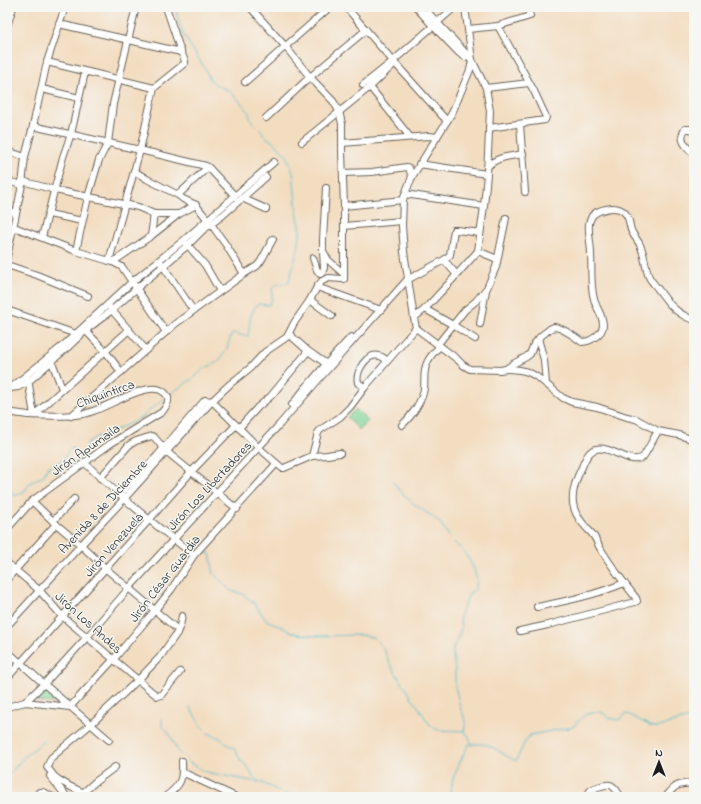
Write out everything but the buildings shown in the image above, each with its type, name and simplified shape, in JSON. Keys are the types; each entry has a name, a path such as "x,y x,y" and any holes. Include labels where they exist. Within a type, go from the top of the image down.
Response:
{"street":[{"path":"7,26 13,7"},
{"path":"7,257 22,183 25,157 34,126 47,62 65,7"},
{"path":"76,251 88,197 99,160 108,143 113,104 136,7"},
{"path":"111,262 124,204 140,150 154,88 185,63 166,7"},
{"path":"165,450 230,384 250,368 266,352 287,337 322,281 329,278 342,280 344,276 342,124 339,111 333,101 310,77 250,7"},
{"path":"245,82 330,7"},
{"path":"346,7 447,121"},
{"path":"416,7 424,11 435,25 472,60"},
{"path":"302,142 370,87 394,62 455,7"},
{"path":"414,318 425,309 457,276 478,251 487,171 490,111 486,88 472,60 465,7"},
{"path":"468,29 498,26 530,16 527,7"},
{"path":"59,24 181,52"},
{"path":"489,128 545,120 546,117 534,91 498,26"},
{"path":"266,118 310,77 366,30"},
{"path":"472,60 452,113 412,177 404,197 402,221 404,252 407,280 416,328 470,369 525,370 539,378 563,398 572,402 597,407 626,418 636,419 658,430 694,440"},
{"path":"47,62 154,88"},
{"path":"363,85 394,62"},
{"path":"42,237 71,134 85,72"},
{"path":"486,88 529,83"},
{"path":"370,87 410,137"},
{"path":"42,89 79,98"},
{"path":"520,124 525,192"},
{"path":"34,126 208,167 235,196"},
{"path":"694,130 685,129 682,133 682,139 686,146 694,154"},
{"path":"342,142 429,136 437,137"},
{"path":"7,151 25,157"},
{"path":"487,171 492,162 502,157 523,154"},
{"path":"9,389 18,387 28,382 52,362 76,334 112,310 161,263 274,162"},
{"path":"420,164 487,171"},
{"path":"178,195 208,167"},
{"path":"343,173 372,172 407,167 409,168 412,177"},
{"path":"134,171 196,205 207,222 226,245 244,274"},
{"path":"207,222 223,215 266,177"},
{"path":"7,181 138,207 154,214 179,214"},
{"path":"313,258 320,274 322,274 324,268 323,240 326,188"},
{"path":"344,206 404,197 484,206"},
{"path":"242,198 266,209"},
{"path":"111,262 151,236 179,214 196,205"},
{"path":"506,369 530,354 534,344 540,336 548,329 553,327 561,329 582,342 588,341 601,333 604,326 591,287 589,225 592,215 609,208 620,208 627,215 633,235 638,240 641,247 649,278 666,301 684,316 694,320"},
{"path":"7,210 16,213"},
{"path":"49,214 82,221"},
{"path":"151,236 154,214"},
{"path":"402,425 409,419 421,398 424,390 424,373 431,356 465,310 476,301 486,288 496,267 506,218"},
{"path":"344,226 402,221"},
{"path":"14,227 122,267 166,332"},
{"path":"407,280 444,260 450,255 454,230 480,232"},
{"path":"71,416 193,310 257,266 273,239"},
{"path":"186,242 205,265 220,291"},
{"path":"323,251 328,260 344,274"},
{"path":"478,251 497,259"},
{"path":"444,260 457,276"},
{"path":"9,389 67,345 132,282 161,263"},
{"path":"161,263 193,310"},
{"path":"7,265 37,275 88,296"},
{"name":"Jirón Los Libertadores","path":"25,702 44,684 129,588 259,448 285,419 328,365 391,299 407,280"},
{"path":"317,287 379,310"},
{"path":"480,324 486,288"},
{"path":"310,300 332,316"},
{"path":"107,305 146,350"},
{"path":"425,309 475,339"},
{"path":"7,310 76,334"},
{"path":"312,456 320,430 340,417 416,328"},
{"path":"84,329 106,352 121,372"},
{"path":"34,415 129,330"},
{"path":"289,334 308,351 328,365"},
{"path":"537,341 539,342 544,360 546,384"},
{"name":"Jirón Venezuela","path":"7,678 191,472 271,396 308,351"},
{"path":"365,388 358,382 357,378 358,372 369,357 379,355 387,362"},
{"path":"52,362 62,389"},
{"path":"28,374 34,415"},
{"name":"Chiquintirca","path":"7,412 34,415 71,416 86,414 146,389 155,388 161,390"},
{"name":"Jirón Apumaila","path":"7,529 32,500 110,444 162,412 167,406 168,398 167,394 161,390"},
{"path":"212,401 237,427 281,468 312,456 340,453"},
{"path":"520,631 635,602 637,600 603,553 594,537 583,525 574,509 572,501 578,474 590,452 597,448 602,448 633,459 642,458 658,430"},
{"path":"100,478 129,445 136,440 152,436 165,450 237,509"},
{"name":"Avenida 8 de Diciembre","path":"7,626 81,545 157,456 165,450"},
{"path":"84,462 100,478 149,520 194,555"},
{"name":"Jirón César Guardia","path":"70,707 113,660 155,610 171,590 194,555 276,464"},
{"path":"7,579 74,498"},
{"path":"32,500 54,523 178,631"},
{"name":"Jirón Los Andes","path":"7,563 39,590 62,616 157,696 160,695 180,672"},
{"path":"537,607 580,598 614,588 624,583"},
{"path":"67,797 50,777 47,767 51,758 91,724 160,657 178,631 182,616"},
{"path":"7,651 109,740"},
{"path":"7,707 25,702 70,707"},
{"path":"165,797 178,786 182,778 182,761"},
{"path":"47,767 59,780 71,788 82,792 115,767"},
{"path":"182,772 236,797"},
{"path":"666,797 672,788 682,784 694,783"},
{"path":"590,797 589,795 591,790 607,784 610,784 621,797"},
{"path":"40,797 38,794 39,792 43,792 52,797"}],"green space":[{"path":"356,409 368,421 359,430 347,417"},
{"path":"43,691 59,702 59,704 36,701"}],"waterway":[{"path":"170,394 195,377 203,369 219,361 227,349 233,333 248,336 250,318 255,307 258,304 269,305 272,299 272,289 277,284 284,284 289,281 298,249 300,235 293,172 287,156 276,144 266,137 251,120 248,111 238,99 228,90 218,86 210,80 205,69 183,34 176,7"},
{"path":"7,486 15,496 25,491 30,483 43,476 48,467 63,460 69,449 73,448 75,452 81,454 85,450 88,442 94,438 116,430 141,418 164,399"},
{"path":"393,482 414,504 441,524 451,539 468,558 474,569 477,581 476,588 469,594 460,616 461,630 453,648 455,686 461,710 466,721 464,731"},
{"path":"202,553 210,553 214,574 231,591 243,594 253,602 266,620 297,634 316,636 362,635 375,638 383,648 391,666 430,725 438,730 464,731 469,737 472,745"},
{"path":"190,707 200,725 204,729"},
{"path":"441,797 450,793 453,779 468,745 483,744 494,748 516,761 530,735 573,727 582,717 592,713 602,712 609,718 619,720 626,714 652,727 658,727 694,717"},
{"path":"162,719 162,726 169,733 181,755"},
{"path":"208,733 220,738 234,748 241,761 247,766 253,777 261,783"},
{"path":"7,777 24,757 44,741"},
{"path":"186,759 200,769 210,773 262,783 294,797"}]}
